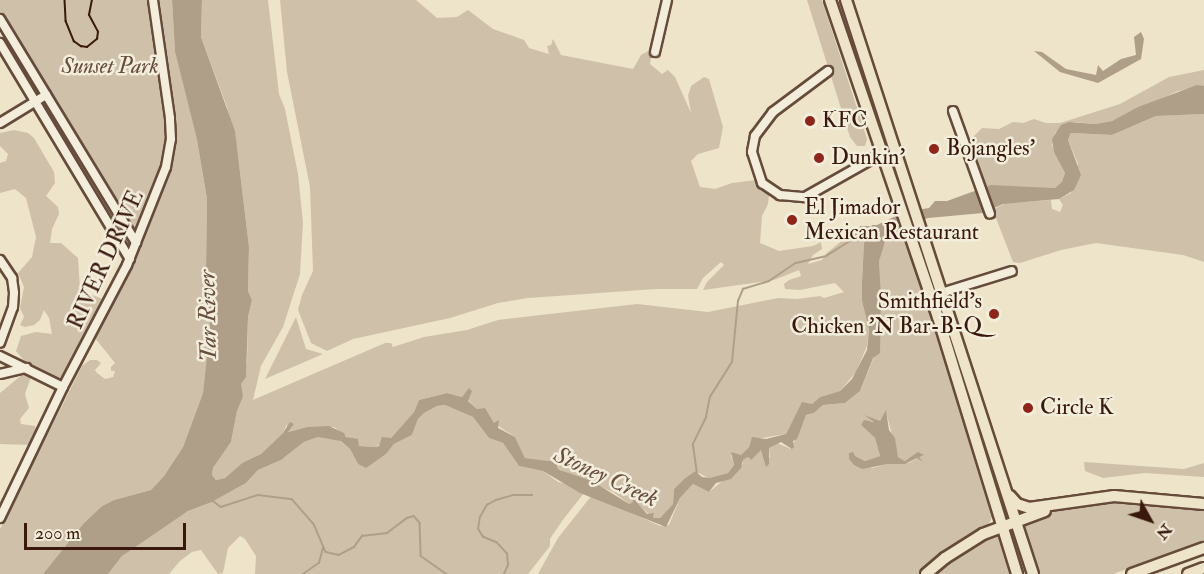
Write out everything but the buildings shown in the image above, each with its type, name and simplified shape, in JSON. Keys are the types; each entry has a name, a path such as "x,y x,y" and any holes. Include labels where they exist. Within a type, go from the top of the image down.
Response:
{"highway":[{"path":"830,0 897,201 941,293 1033,574"},
{"path":"846,0 909,198 917,240 1017,574"},
{"path":"955,372 967,368"},
{"path":"1008,494 1023,507 1114,496 1204,504"},
{"path":"926,574 967,543 1002,525 1074,501"},
{"path":"1132,574 1204,548"},
{"path":"1188,574 1204,568"}],"street":[{"name":"RIVER DRIVE","path":"0,518 63,387 130,259 158,193 171,139 168,99 153,0"},
{"path":"655,52 668,0"},
{"path":"0,19 136,243"},
{"path":"0,44 130,259"},
{"path":"828,71 773,112 755,136 752,152 762,183 780,195 805,197 881,154"},
{"path":"0,123 46,95"},
{"path":"953,111 990,214"},
{"path":"0,260 12,278 15,293 13,307 0,344"},
{"path":"941,293 1012,271"},
{"path":"0,356 63,387"},
{"path":"0,374 26,368"}],"green space":[{"name":"Sunset Park","path":"0,0 172,0 175,52 197,140 207,199 206,271 210,314 209,342 203,393 183,447 164,476 151,490 114,500 102,506 83,524 43,574 0,574 0,529 82,366 90,360 97,360 101,363 95,370 97,373 105,379 113,377 115,371 111,371 111,367 115,363 95,338 140,244 0,13"},
{"path":"202,0 268,0 279,94 285,109 298,174 303,223 300,274 283,327 261,366 253,400 385,343 391,343 393,347 424,337 467,330 498,320 637,304 708,312 778,298 797,299 820,296 824,298 844,292 835,283 800,290 785,289 784,284 801,276 799,270 774,280 703,290 707,282 724,265 721,262 703,278 697,289 656,289 528,298 498,303 450,318 353,339 327,351 311,343 298,310 313,271 310,187 287,72 280,0 416,0 437,18 457,17 468,10 493,29 524,40 529,48 549,54 547,46 551,45 553,39 561,55 633,69 641,55 648,51 652,53 650,64 662,74 668,70 675,77 691,113 688,96 691,86 704,77 709,79 723,127 719,148 698,154 691,161 700,187 715,189 732,183 756,180 769,195 768,204 762,216 760,243 779,251 813,246 821,242 822,249 813,255 808,264 822,260 827,253 856,229 869,230 864,243 862,301 869,330 867,346 856,372 840,391 820,397 812,404 801,405 786,434 751,440 749,447 741,455 731,455 734,465 728,473 710,479 695,471 684,479 674,489 673,504 660,518 653,518 635,502 629,504 613,492 561,470 557,467 559,463 525,458 515,437 491,421 485,409 477,409 468,400 466,393 462,397 447,393 419,400 414,412 391,438 375,447 359,446 334,427 307,427 287,432 287,424 283,433 261,454 242,463 225,478 216,480 212,475 213,468 231,442 237,411 243,397 240,389 247,362 248,317 252,300 248,291 249,247 239,164 227,107 201,37"},
{"path":"807,0 822,0 867,139 865,146 857,146 850,137"},
{"path":"833,0 841,0 884,136 882,137"},
{"path":"1204,70 1204,86 1178,91 1112,121 1095,124 1074,122 1055,133 1052,145 1065,173 1063,182 1055,188 984,187 969,141 982,128 999,129 1013,122 1023,123 1034,119 1046,123 1060,123 1120,104 1169,77"},
{"path":"1204,114 1204,262 1183,255 1096,243 1061,250 1020,263 1013,262 996,218 990,211 1006,203 1051,200 1052,209 1060,212 1063,205 1059,199 1071,193 1078,164 1068,140 1071,133 1112,135 1156,116"},
{"path":"14,130 28,133 34,138 54,172 55,183 46,196 58,207 59,214 52,229 50,243 61,243 78,258 80,290 105,300 65,374 59,378 26,363 16,351 21,336 36,332 52,334 49,318 44,310 40,320 34,325 25,327 20,325 24,317 20,308 24,287 18,273 32,257 36,237 26,198 15,189 0,193 0,163 6,161 8,154 0,146 0,133"},
{"path":"902,226 991,509 992,517 988,526 958,545 922,574 538,574 558,538 592,495 660,526 669,525 680,498 693,484 709,492 743,464 743,460 748,457 751,460 758,451 761,450 770,458 769,448 777,443 791,449 806,415 814,413 823,405 845,403 860,391 880,342 879,257 888,236","holes":["886,412 898,457 905,461 917,455 919,457 909,463 888,464 872,468 855,456 865,461 880,456 875,438 861,425 867,421 880,421"]},
{"path":"296,317 306,349 323,354 265,379"},
{"path":"23,374 31,377 25,394 29,408 20,419 21,424 35,426 37,432 31,445 0,444 0,393"},
{"path":"445,405 473,417 489,438 503,443 519,466 543,471 558,482 570,485 584,493 550,539 550,546 528,574 255,574 256,556 245,539 240,536 228,548 223,573 218,574 201,550 192,552 180,561 169,574 108,574 122,556 139,543 188,511 212,502 246,483 258,470 281,460 304,442 318,437 328,437 341,441 350,449 358,464 376,460 386,454 394,444 412,435 418,419 424,413 437,406"},
{"path":"1084,462 1184,469 1204,463 1204,477 1145,473 1103,478 1085,471"},
{"path":"1116,499 1204,507 1204,541 1113,574 1040,574 1024,524 1020,522 1087,502"},
{"path":"998,529 1014,574 930,574"}],"shaded area":[{"path":"172,0 202,0 201,37 235,131 249,247 248,291 252,300 248,317 246,377 241,384 243,397 237,411 231,442 213,468 212,475 216,480 225,478 242,463 261,454 283,433 290,422 294,424 288,432 307,427 329,426 344,433 346,437 358,439 359,446 375,447 379,446 382,437 391,438 414,412 419,400 447,393 462,397 469,388 472,391 468,401 477,409 485,408 494,423 499,420 498,428 515,437 525,458 548,461 559,459 557,467 560,470 592,481 629,504 633,502 632,497 647,514 654,513 653,518 660,518 673,504 674,489 695,471 702,477 710,478 728,473 734,465 731,452 741,455 749,447 752,437 766,439 786,434 802,402 812,404 820,397 840,391 852,379 867,350 869,330 862,301 862,282 864,243 872,225 877,225 904,212 929,208 935,201 947,201 991,185 1055,188 1062,182 1065,173 1054,152 1052,139 1061,125 1069,122 1095,124 1112,121 1138,107 1197,85 1204,86 1204,114 1156,116 1112,135 1071,133 1068,140 1081,175 1074,190 1059,199 1003,204 983,213 928,218 895,230 885,242 879,261 880,353 873,358 860,391 845,403 823,405 814,413 806,415 797,439 793,441 794,447 792,449 781,442 769,448 769,464 766,467 761,450 751,460 748,457 743,460 741,468 731,479 716,483 709,492 693,484 680,498 666,527 580,493 543,471 519,466 503,443 489,438 473,417 445,405 437,406 424,413 418,419 412,435 394,444 386,454 366,468 358,464 350,449 341,441 318,437 304,442 281,460 258,470 246,483 212,502 188,511 122,556 108,574 43,574 83,524 102,506 114,500 151,490 164,476 183,447 203,393 210,328 206,271 207,199 197,140 175,52"},
{"path":"1141,32 1144,39 1141,59 1098,83 1060,72 1034,51 1042,52 1066,69 1096,75 1098,65 1103,71 1121,59 1136,55 1134,37"},
{"path":"886,410 889,430 895,438 898,457 905,461 918,452 924,455 919,457 923,462 917,458 905,464 888,464 862,469 849,459 849,453 853,452 855,456 865,461 880,456 875,438 861,425 864,420 874,422 864,415 880,421"}],"waterway":[{"path":"697,474 693,444 706,417 710,397 732,362 738,301 743,289 769,281 796,263 826,256 853,239 861,227 870,227"},
{"path":"212,500 221,507 258,495 292,499 314,524 326,552 339,555 354,547 362,536 387,533 407,518 414,516 420,523 421,556 447,574"},
{"path":"504,574 508,565 507,554 497,543 483,537 478,529 480,517 487,505 496,500 514,495 532,495"},
{"path":"303,574 319,563 323,548"}],"tram line":[{"path":"65,0 66,21 74,41 87,47 97,39 98,32 89,15 92,0"}],"place":[{"name":"KFC","path":"810,121"},
{"name":"Bojangles'","path":"934,149"},
{"name":"Dunkin'","path":"819,158"},
{"name":"El Jimador Mexican Restaurant","path":"792,220"},
{"name":"Smithfield's Chicken 'N Bar-B-Q","path":"994,314"},
{"name":"Circle K","path":"1028,408"}],"water label":[{"name":"Tar River","path":"208,316"},
{"name":"Stoney Creek","path":"606,477"}]}
